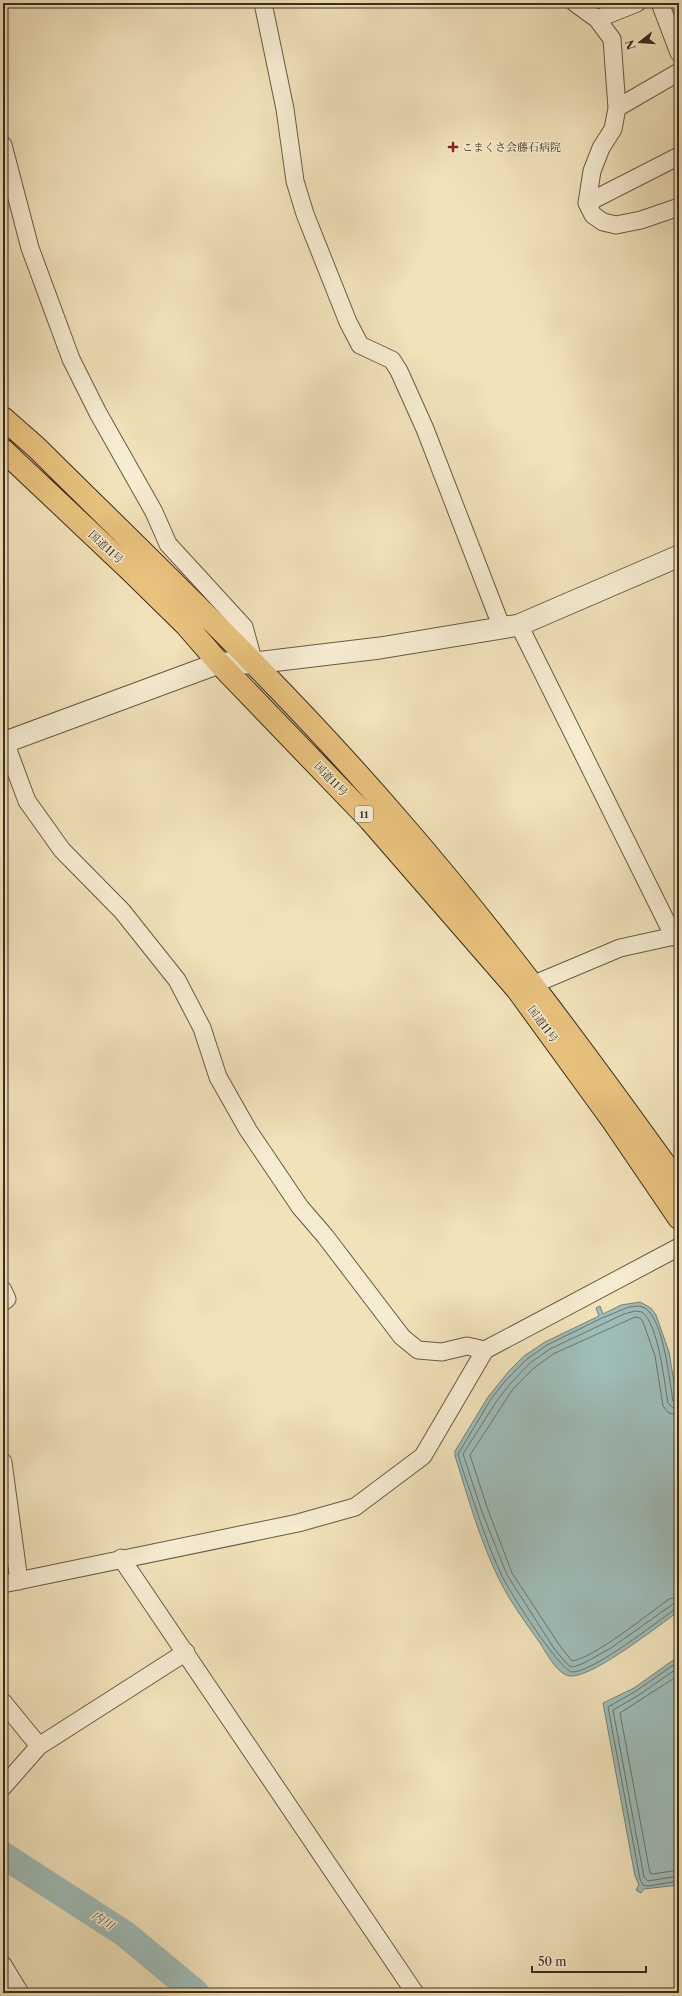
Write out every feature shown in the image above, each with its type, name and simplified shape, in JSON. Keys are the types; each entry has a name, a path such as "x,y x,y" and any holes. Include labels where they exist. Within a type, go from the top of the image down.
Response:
{"highway":[{"name":"国道11号","path":"3,418 37,448 254,663 400,822 524,987 679,1218"},
{"name":"国道11号","path":"3,450 186,625 219,663 370,820 524,987 593,1065 679,1184"}],"street":[{"path":"264,3 286,109 295,181 304,214 348,322 360,345 392,360 399,371 511,626 676,936 620,948 524,987"},
{"path":"575,3 597,19 612,39 618,108 613,129 601,148 592,171 587,203 593,215 603,222 616,225 641,220 679,208"},
{"path":"597,19 637,3"},
{"path":"660,3 675,28 679,53"},
{"path":"618,108 679,72"},
{"path":"3,145 30,248 71,359 98,412 154,512 168,544 244,627 254,663"},
{"path":"587,203 679,156"},
{"path":"485,1350 467,1346 442,1352 418,1350 402,1337 325,1236 300,1207 248,1130 218,1077 202,1028 177,980 122,911 62,850 27,801 4,743 219,663 254,663 380,648 511,626 679,556"},
{"path":"3,1462 11,1582 121,1558 298,1523 355,1507 423,1456 485,1350 679,1247"},
{"path":"3,1290 7,1300 3,1302"},
{"path":"121,1558 186,1652 415,1993"},
{"path":"3,1787 39,1746 186,1652"},
{"path":"3,1702 39,1746"},
{"path":"3,1965 20,1993"}],"water":[{"path":"640,1302 651,1308 656,1315 669,1352 679,1413 679,1611 612,1659 584,1673 568,1676 558,1669 550,1659 503,1588 486,1550 475,1519 455,1456 455,1451 488,1397 509,1371 524,1356 545,1342 599,1316 596,1308 600,1306 603,1314 621,1305"},
{"path":"679,1656 679,1885 644,1889 641,1893 636,1890 639,1885 635,1876 603,1703 634,1688"}],"waterway":[{"name":"内川","path":"3,1855 125,1934 196,1993"}],"place":[{"name":"こまくさ会藤石病院","path":"453,147"}]}
